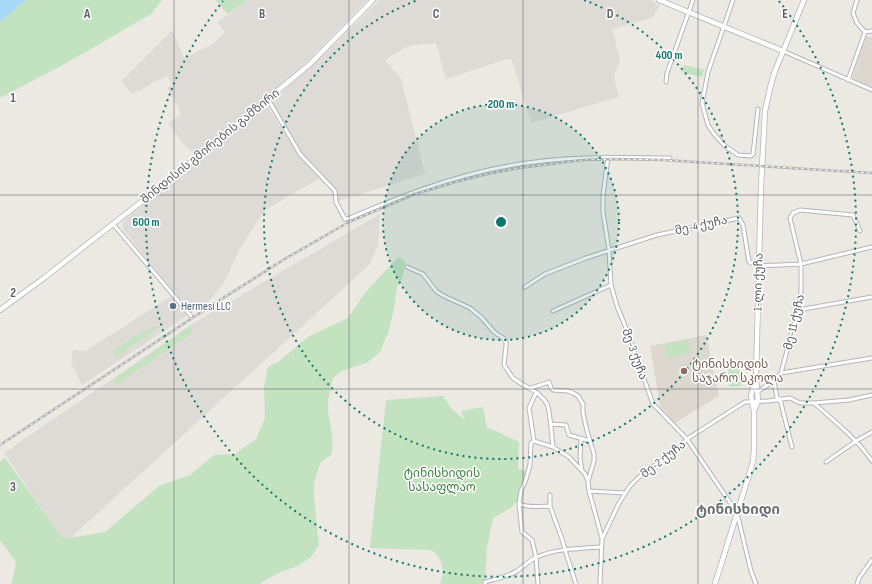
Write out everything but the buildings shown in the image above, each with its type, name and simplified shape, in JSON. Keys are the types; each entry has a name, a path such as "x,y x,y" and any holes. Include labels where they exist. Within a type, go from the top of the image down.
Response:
{"main road":[{"name":"შინდისის გმირების გამზირი","path":"0,310 113,224 268,99 308,65 373,0"},
{"path":"659,0 783,52"},
{"name":"1-ლი ქუჩა","path":"754,411 758,401 756,377 761,187 765,111 771,84 804,0"},
{"name":"1-ლი ქუჩა","path":"715,584 753,462 754,411 751,394 756,377"}],"street":[{"path":"666,82 667,73 693,0"},
{"path":"733,0 708,72 702,103 708,125 714,134 725,146 738,155 752,156 753,154 758,108"},
{"path":"857,0 853,13 856,23 866,32"},
{"path":"866,32 872,31"},
{"path":"848,80 866,32"},
{"path":"783,52 872,90"},
{"path":"268,99 300,154 335,191 336,202 345,219 436,185 504,167 578,158 670,158"},
{"name":"მე-3 ქუჩა","path":"608,157 603,196 603,212 609,250 611,285 616,306 626,328 653,404 688,440 737,513"},
{"name":"მე-11 ქუჩა","path":"758,392 774,381 781,373 798,310 801,292 801,264 790,218 793,213 800,210 853,215 860,231"},
{"name":"მე-4 ქუჩა","path":"609,250 657,235 739,218 743,225 749,262 759,266"},
{"path":"113,224 191,316"},
{"path":"759,266 801,264 872,247"},
{"path":"525,287 545,274 609,250"},
{"path":"407,266 423,274 437,292 470,308 482,318 494,332 503,338 506,342 504,365 512,377 531,388 548,405 553,447"},
{"path":"553,311 611,285"},
{"path":"798,310 872,297"},
{"path":"781,373 872,358"},
{"path":"774,381 777,398 780,399 792,447"},
{"path":"531,388 548,382 553,390 568,391 578,396 583,404 583,413 594,454 594,461 588,481"},
{"path":"751,394 758,392"},
{"path":"536,393 529,408 534,441 531,443 530,465 521,491 519,504 522,532 532,540 536,557 538,584"},
{"name":"მე-2 ქუჩა","path":"600,584 602,538 619,502 625,493 647,470 674,453 688,440 745,402 751,394"},
{"path":"745,402 790,398 800,403 814,403 849,400 872,395"},
{"path":"814,403 856,441 865,450 872,461"},
{"path":"550,424 566,424 568,435 590,441"},
{"path":"826,462 856,441 872,432"},
{"path":"580,439 582,471"},
{"path":"534,441 553,447 569,457 585,474 602,538"},
{"path":"589,491 625,493"},
{"path":"550,495 550,506 564,542 565,550 576,584"},
{"path":"519,504 529,506 550,506"},
{"path":"737,513 751,571 756,584"},
{"path":"485,583 505,577 536,557 548,552 601,547"},
{"path":"857,584 859,578 872,560"}],"shaded area":[{"path":"248,0 367,0 306,63 195,155 181,141 168,123 181,115 167,88 172,85 167,76 132,94 121,81 172,30 184,58 212,45 225,32 217,22"},
{"path":"380,0 651,0 660,6 653,16 654,17 612,29 620,60 614,77 619,97 531,123 512,60 507,59 446,79 436,43 408,46 385,60 401,79 425,174 338,201 337,190 302,153 274,106 273,100 305,72"},
{"path":"866,36 872,37 872,87 852,79"},
{"path":"266,104 300,158 320,178 265,210 242,245 223,284 208,302 191,313 123,229 122,222"},
{"path":"380,214 378,245 369,265 65,543 4,453 194,323"},
{"path":"172,296 188,315 82,385 71,363 73,350 85,351"},
{"name":"ტინისხიდის საჯარო სკოლა","path":"706,335 719,396 675,423 660,406 650,346"}],"green space":[{"path":"26,0 162,0 151,14 68,62 0,98 0,22"},
{"path":"216,0 248,0 227,14"},
{"path":"684,65 704,70 702,77 682,72"},
{"path":"398,257 405,261 403,276 397,287 389,330 380,352 368,362 342,371 333,378 328,405 333,441 331,455 321,462 314,484 319,545 311,557 298,566 283,571 260,584 11,584 16,562 0,540 0,462 5,458 63,539 105,532 159,486 190,475 214,455 235,454 256,439 265,418 264,387 268,367 277,363 308,337 348,318 365,293"},
{"path":"161,326 116,357 113,352 130,340 147,330"},
{"path":"190,326 193,332 116,385 113,380"},
{"path":"688,340 690,353 667,358 664,344"},
{"path":"728,364 740,364 741,386 729,387"},
{"name":"ტინისხიდის სასაფლაო","path":"443,396 452,409 465,420 461,411 483,407 487,428 519,442 518,469 528,471 521,491 519,504 516,502 512,507 493,518 487,548 485,582 480,584 440,584 443,573 442,565 437,555 430,550 370,548 386,400"}],"water":[{"path":"0,0 26,0 0,22"}],"railway":[{"path":"0,445 209,307 288,257 349,222 415,194 487,174 519,168 582,160 663,160 872,173"}],"place":[{"name":"Hermesi LLC","path":"173,306"},
{"name":"ტინისხიდის საჯარო სკოლა","path":"684,371"}],"district":[{"name":"ტინისხიდი","path":"738,509"}]}
